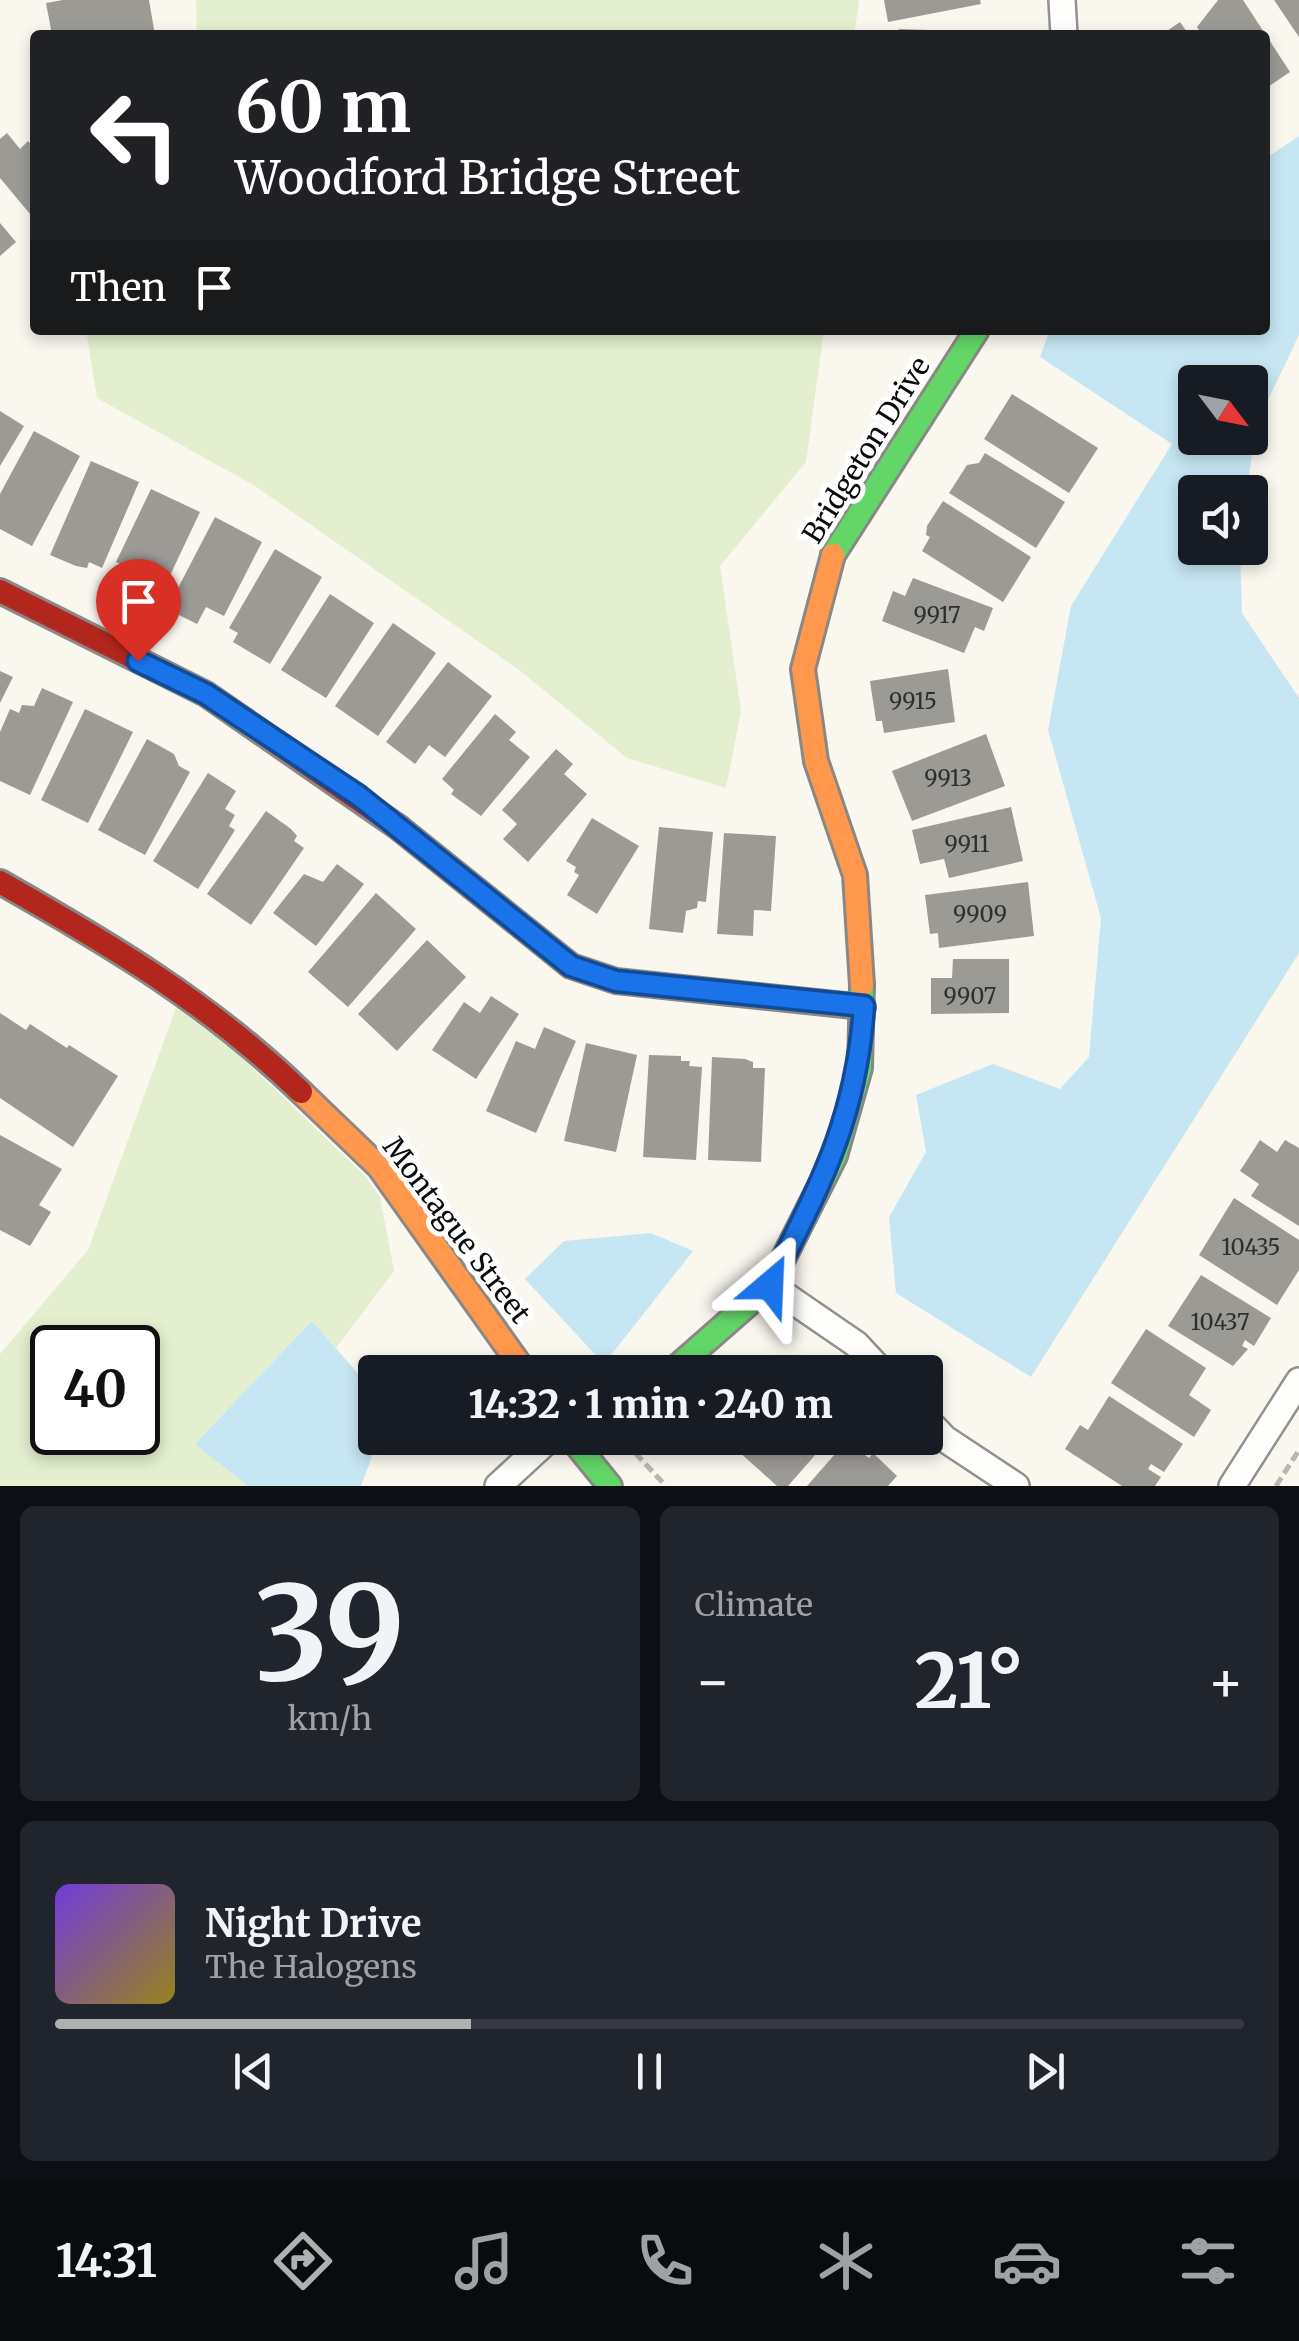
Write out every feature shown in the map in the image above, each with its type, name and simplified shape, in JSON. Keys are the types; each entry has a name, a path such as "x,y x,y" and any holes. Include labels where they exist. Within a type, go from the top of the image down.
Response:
{"street":[{"name":"Bridgeton Drive","path":"690,1355 770,1285 835,1156 860,1068 864,1006 855,876 816,761 803,669 831,558 974,335"},
{"path":"0,591 206,694 359,796 571,966 616,981 864,1006"},
{"name":"Montague Street","path":"0,882 138,960 246,1039 379,1167 513,1355"},
{"path":"770,1285 866,1355"},
{"path":"1232,1486 1299,1382"},
{"path":"943,1437 1016,1486"},
{"path":"498,1486 532,1455"}],"path":[{"path":"1276,1486 1299,1450"},
{"path":"637,1455 666,1486"}],"green space":[{"path":"196,0 859,3 855,30 197,30"},
{"path":"87,335 823,335 806,462 720,566 741,711 726,788 627,758 518,669 255,486 97,398"},
{"path":"176,1008 235,1051 366,1177 380,1197 394,1271 336,1348 312,1321 196,1443 248,1486 0,1486 0,1354 88,1250"}],"water":[{"path":"1299,136 1299,335 1268,400 1268,365 1178,365 1178,455 1252,455 1249,475 1178,475 1178,565 1241,565 1242,613 1299,698 1299,953 1031,1377 896,1293 889,1217 926,1152 916,1095 993,1064 1060,1089 1089,1057 1101,918 1048,730 1071,606 1172,444 1040,357 1048,335 1270,335 1270,156"},
{"path":"651,1233 693,1251 611,1355 596,1355 525,1279 564,1241"},
{"path":"312,1321 358,1374 358,1455 373,1455 361,1486 248,1486 195,1444"}],"building":[{"path":"149,0 154,30 51,30 46,3"},
{"path":"884,0 980,0 981,4 888,22"},
{"path":"1218,0 1243,0 1263,30 1199,30 1197,27"},
{"path":"1274,0 1299,0 1299,37"},
{"path":"1180,22 1186,30 1168,30"},
{"path":"1270,41 1290,72 1270,86"},
{"path":"7,133 20,149 30,143 30,214 0,178 0,139"},
{"path":"0,223 16,242 0,256"},
{"path":"1012,394 1098,448 1069,493 984,439"},
{"path":"0,411 24,426 0,466"},
{"path":"34,431 80,456 32,546 0,529 0,494"},
{"path":"985,453 1065,502 1036,548 949,493 967,465 979,463"},
{"path":"91,461 139,482 102,568 89,562 87,568 76,566 50,555"},
{"path":"151,489 200,512 157,603 126,588 135,571 116,562"},
{"path":"943,501 1031,557 1003,602 922,551 930,537 926,535 927,526"},
{"path":"215,517 262,542 224,616 206,607 197,624 167,609"},
{"path":"275,549 322,577 270,664 233,642 238,633 229,628"},
{"path":"913,578 993,608 984,631 975,627 964,653 882,621 893,591 905,596"},
{"path":"330,594 374,623 326,698 281,670"},
{"path":"393,623 436,653 378,736 335,706"},
{"path":"448,662 492,696 445,757 429,745 415,764 386,742"},
{"path":"948,669 955,722 884,733 882,721 876,721 870,681"},
{"path":"0,671 13,677 0,703"},
{"path":"42,688 73,702 30,795 0,781 0,732 10,709 19,713 22,705 34,706"},
{"path":"85,709 133,732 88,823 41,800"},
{"path":"495,714 516,732 509,740 530,757 481,816 451,794 454,790 442,779"},
{"path":"986,734 1005,786 912,821 892,771"},
{"path":"147,739 174,754 179,766 190,772 145,855 98,830"},
{"path":"556,749 573,764 564,774 587,794 528,862 503,839 517,824 502,810"},
{"path":"208,773 236,791 225,809 235,815 229,826 235,830 198,889 153,861"},
{"path":"1011,807 1023,861 949,878 944,859 920,864 912,830"},
{"path":"266,811 291,829 297,836 294,841 304,848 251,925 207,894"},
{"path":"592,818 639,846 597,914 567,895 579,875 574,872 576,867 566,861"},
{"path":"659,827 713,832 706,902 698,901 697,908 686,911 683,933 649,929"},
{"path":"724,833 776,836 771,911 754,910 753,936 717,934"},
{"path":"337,864 364,884 316,946 273,913 304,874 323,882"},
{"path":"1028,882 1034,936 939,948 938,933 930,934 925,895"},
{"path":"376,893 416,929 348,1007 308,972"},
{"path":"427,940 466,977 397,1051 358,1014"},
{"path":"953,959 1009,959 1009,1013 931,1014 931,978 952,978"},
{"path":"491,996 519,1014 476,1079 432,1050 464,1002 480,1013"},
{"path":"0,1013 26,1030 30,1024 118,1076 73,1147 0,1098"},
{"path":"544,1027 576,1041 536,1133 486,1111 516,1041 535,1049"},
{"path":"586,1043 637,1055 616,1152 564,1141"},
{"path":"649,1055 681,1056 681,1061 690,1061 689,1066 702,1067 696,1160 643,1157"},
{"path":"712,1057 745,1059 753,1062 753,1068 765,1068 761,1162 708,1160"},
{"path":"0,1135 62,1169 39,1205 51,1212 30,1246 0,1230"},
{"path":"1260,1140 1277,1152 1285,1140 1299,1148 1299,1226 1251,1196 1259,1184 1240,1171"},
{"path":"1234,1198 1299,1240 1299,1270 1277,1305 1199,1255"},
{"path":"1201,1275 1271,1318 1254,1346 1245,1340 1242,1346 1248,1349 1233,1366 1168,1326"},
{"path":"1146,1329 1206,1368 1189,1395 1211,1410 1194,1437 1111,1383"},
{"path":"1109,1396 1183,1444 1164,1472 1151,1464 1148,1469 1161,1477 1155,1486 1122,1486 1065,1449 1080,1425 1088,1430"},
{"path":"742,1455 815,1455 788,1486 777,1486"},
{"path":"834,1455 869,1458 875,1455 897,1476 888,1486 807,1486"}],"traffic: fast":[{"path":"833,555 974,335"},
{"path":"398,827 571,966 616,981 863,1007"},
{"path":"690,1355 770,1285 835,1156 860,1068 862,985"},
{"path":"585,1455 610,1486"}],"traffic: slow":[{"path":"833,555 803,669 816,761 855,875 862,985"},
{"path":"301,1092 379,1167 513,1355"}],"traffic: jam":[{"path":"0,591 206,694 398,827"},
{"path":"0,882 158,977 231,1030 301,1092"}],"route":[{"path":"138,661 206,694 359,796 571,966 616,981 864,1006 860,1068 835,1156 770,1285"}]}
